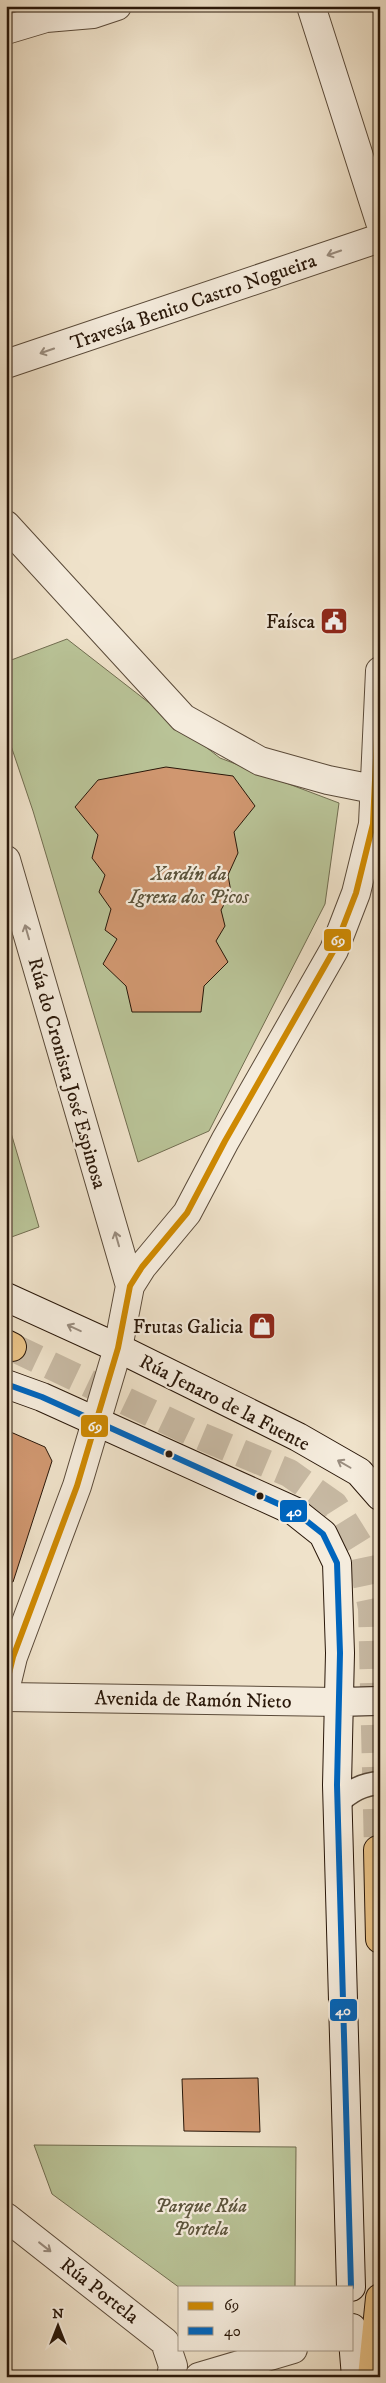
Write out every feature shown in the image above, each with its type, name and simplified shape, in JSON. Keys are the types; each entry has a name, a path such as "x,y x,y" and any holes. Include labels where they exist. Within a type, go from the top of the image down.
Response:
{"main road":[{"path":"378,1850 380,1939"},
{"path":"372,2377 380,2298"}],"street":[{"path":"6,30 46,18 94,14 117,6"},
{"path":"311,6 380,222"},
{"name":"Travesía Benito Castro Nogueira","path":"6,364 380,238"},
{"path":"6,526 183,718 260,761 328,780 363,787 375,787"},
{"path":"6,1686 13,1657 77,1486 118,1348 130,1286 142,1267 187,1213 225,1141 334,950 364,866 372,824 380,671"},
{"name":"Rúa do Cronista José Espinosa","path":"6,860 130,1286"},
{"name":"Rúa Jenaro de la Fuente","path":"6,1296 118,1348 298,1437 359,1472 380,1496"},
{"path":"6,1384 42,1397 294,1510 323,1534 338,1563 340,1632 338,1803 351,2286"},
{"name":"Avenida de Ramón Nieto","path":"6,1697 380,1701"},
{"name":"Rúa Portela","path":"6,2217 165,2342 173,2366 171,2377"},
{"path":"198,2377 290,2350"},
{"path":"354,2350 356,2377"}],"lane":[{"path":"338,1803 353,1790 366,1784 380,1783"}],"green space":[{"name":"Xardín da Igrexa dos Picos","path":"67,639 220,758 339,803 325,904 209,1131 138,1162 33,811 6,731 6,662"},
{"path":"6,1116 39,1227 6,1239"},
{"name":"Parque Rúa Portela","path":"34,2145 296,2147 295,2286 178,2287 52,2194"}],"building":[{"path":"166,767 233,776 255,806 234,832 238,853 228,875 231,892 221,910 225,926 216,941 228,962 204,986 201,1012 132,1012 126,986 103,964 117,939 105,930 111,909 99,892 105,875 92,858 98,835 75,807 98,780"},
{"path":"6,1430 45,1447 52,1461 13,1582 6,1581"},
{"path":"258,2078 260,2132 184,2131 182,2079"}],"tunnel":[{"path":"12,1347 193,1433 289,1473 334,1505 359,1545 372,1608 378,1850"}],"transit line":[{"name":"69","path":"6,1686 13,1657 77,1486 118,1348 130,1286 142,1267 187,1213 225,1141 334,950 356,893 373,824 380,671"},
{"name":"40","path":"6,1384 42,1397 294,1511 323,1534 337,1563 340,1653 337,1785 351,2286"}],"place":[{"name":"Faísca","path":"334,621"},
{"name":"Frutas Galicia","path":"262,1326"}]}
